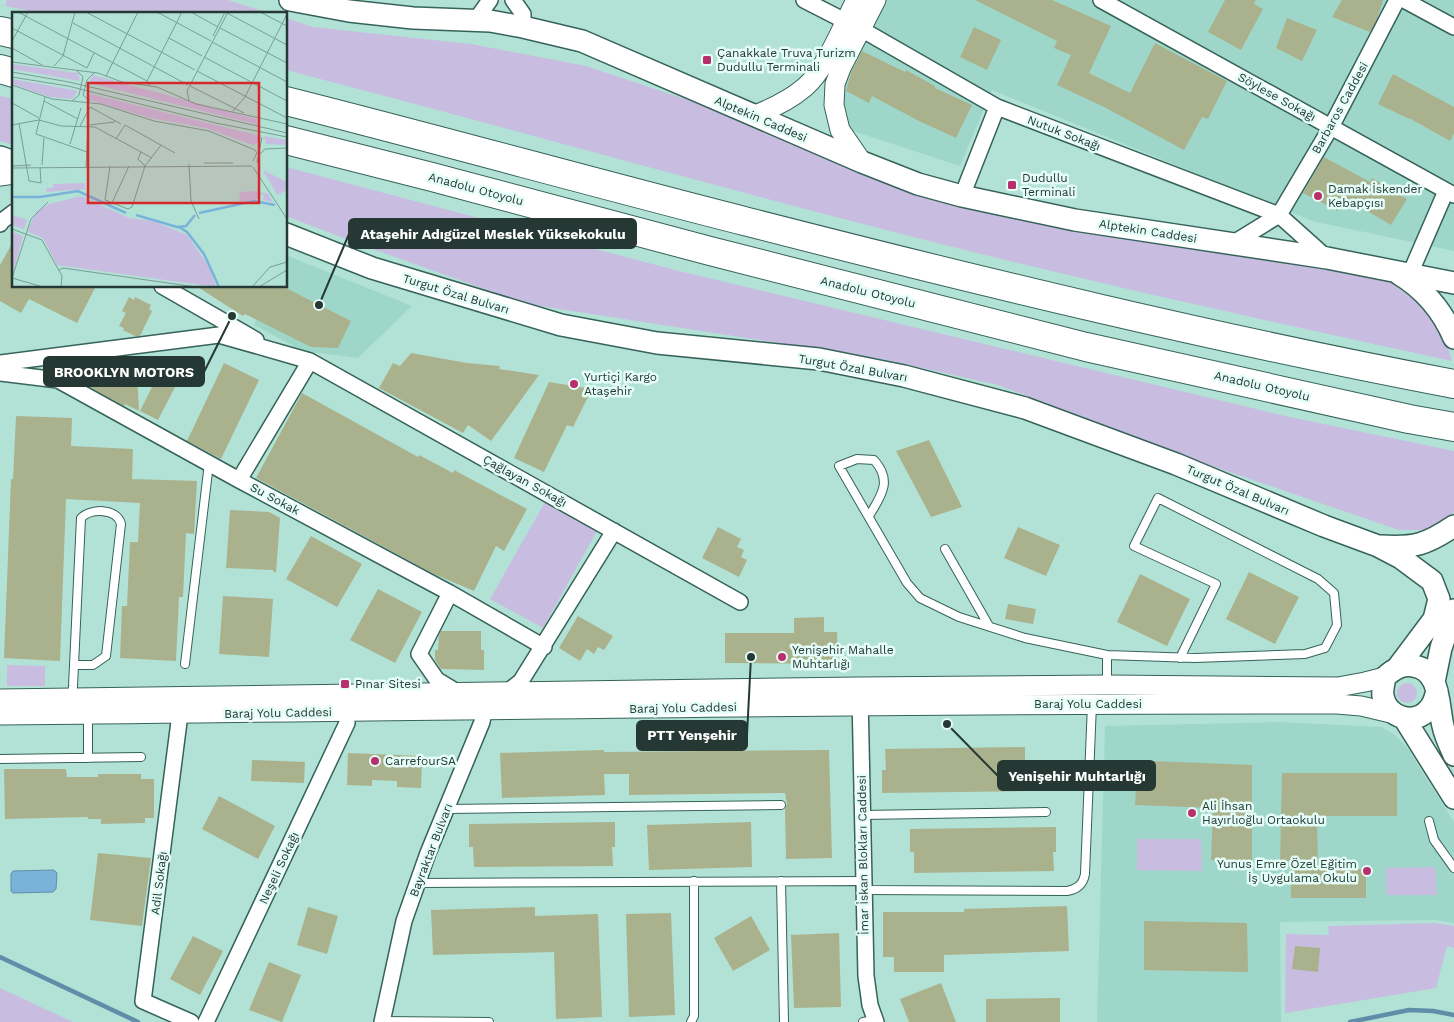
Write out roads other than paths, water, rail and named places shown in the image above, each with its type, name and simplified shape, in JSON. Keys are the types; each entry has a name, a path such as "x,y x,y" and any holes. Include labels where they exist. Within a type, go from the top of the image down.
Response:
{"highway":[{"path":"288,102 448,142 746,222 1094,308 1454,384"},
{"name":"Anadolu Otoyolu","path":"288,141 432,177 710,252 1086,347 1410,419 1454,427"}],"main road":[{"name":"Alptekin Caddesi","path":"290,0 349,11 413,18 475,21 522,27 582,42 862,162 918,184 962,196 1074,220 1327,258 1454,283"},
{"path":"0,157 12,161"},
{"name":"Turgut Özal Bulvarı","path":"288,235 372,268 560,325 657,344 819,359 904,376 1026,408 1176,464 1324,526 1378,546"},
{"path":"1402,273 1441,312 1454,338"},
{"path":"1378,546 1406,547 1426,542 1440,536 1454,526"},
{"path":"1378,546 1401,558 1432,581 1439,599 1434,620 1392,672 1382,691 1389,710 1399,716 1413,718 1422,715 1434,701 1441,648 1453,613"},
{"name":"Baraj Yolu Caddesi","path":"1392,672 1407,665 1416,666 1424,669 1430,675 1436,686"},
{"path":"1436,686 1443,728 1454,755"},
{"path":"1399,716 1454,798"}],"street":[{"path":"475,21 490,0"},
{"path":"513,0 523,14 522,27"},
{"name":"Nutuk Sokağı","path":"804,0 853,25 997,108 1278,215"},
{"path":"856,0 853,25 835,84 834,105 840,130 862,162"},
{"path":"754,115 782,104 806,86 853,25 876,0"},
{"name":"Söylese Sokağı","path":"1101,0 1450,193"},
{"name":"Barbaros Caddesi","path":"1278,215 1331,127 1398,0"},
{"path":"1404,0 1454,27"},
{"path":"962,196 997,108"},
{"path":"1402,273 1450,193"},
{"path":"0,224 12,214"},
{"path":"1232,244 1278,215 1327,258"},
{"path":"165,288 275,351"},
{"name":"Çağlayan Sokağı","path":"0,363 219,335 310,361 740,602"},
{"path":"239,480 310,361"},
{"path":"0,373 0,378"},
{"name":"Su Sokak","path":"0,373 58,380 544,646"},
{"path":"450,593 419,654 437,680 484,711 521,681 614,531"},
{"name":"Baraj Yolu Caddesi","path":"0,716 484,711 1107,685 1338,686 1365,682 1392,672"},
{"name":"Baraj Yolu Caddesi","path":"0,699 508,692 860,696 1092,704 1337,704 1361,706 1399,716"},
{"name":"İmar İskan Blokları Caddesi","path":"860,696 866,976 871,1021"},
{"name":"Bayraktar Bulvarı","path":"382,1021 404,921 482,722 484,711"},
{"name":"Neşeli Sokağı","path":"206,1022 347,723 347,712"},
{"name":"Adil Sokağı","path":"180,714 143,1001 191,1022"}],"lane":[{"path":"868,516 885,486 884,477 874,460 857,459 839,466 868,516 907,583 920,598 959,617 1025,638 1107,655 1180,658 1305,654 1325,648 1337,625 1334,593 1318,579 1158,498 1134,546 1216,584 1180,658"},
{"path":"185,664 209,463"},
{"path":"72,698 81,518 92,512 112,512 118,516 121,524 106,656 93,665 74,666"},
{"path":"945,548 989,626"},
{"path":"1107,655 1107,685"},
{"path":"418,883 782,881 864,886 1067,891 1078,888 1082,884 1085,874 1092,704"},
{"path":"88,715 88,758"},
{"path":"0,759 141,757"},
{"path":"446,810 781,805"},
{"path":"862,815 1046,812"},
{"path":"1429,821 1434,840 1454,868"},
{"path":"691,1022 694,1016 694,881"},
{"path":"782,881 784,1022"},
{"path":"382,1021 489,1022"}],"water":[{"path":"54,870 57,873 56,889 53,892 13,893 11,891 11,874 13,871"}],"waterway":[{"path":"0,957 138,1022"},
{"path":"1350,1022 1409,1010 1433,1011 1454,1015"}],"place":[{"name":"Çanakkale Truva Turizm Dudullu Terminali","path":"707,60"},
{"name":"Dudullu Terminali","path":"1012,185"},
{"name":"Damak İskender Kebapçısı","path":"1318,196"},
{"name":"Ataşehir Adıgüzel Meslek Yüksekokulu","path":"319,305"},
{"name":"BROOKLYN MOTORS","path":"232,316"},
{"name":"Yurtiçi Kargo Ataşehir","path":"574,384"},
{"name":"PTT Yenşehir","path":"751,657"},
{"name":"Yenişehir Mahalle Muhtarlığı","path":"782,657"},
{"name":"Pınar Sitesi","path":"345,684"},
{"name":"Yenişehir Muhtarlığı","path":"947,724"},
{"name":"CarrefourSA","path":"375,761"},
{"name":"Ali İhsan Hayırlıoğlu Ortaokulu","path":"1192,813"},
{"name":"Yunus Emre Özel Eğitim İş Uygulama Okulu","path":"1367,871"}]}
